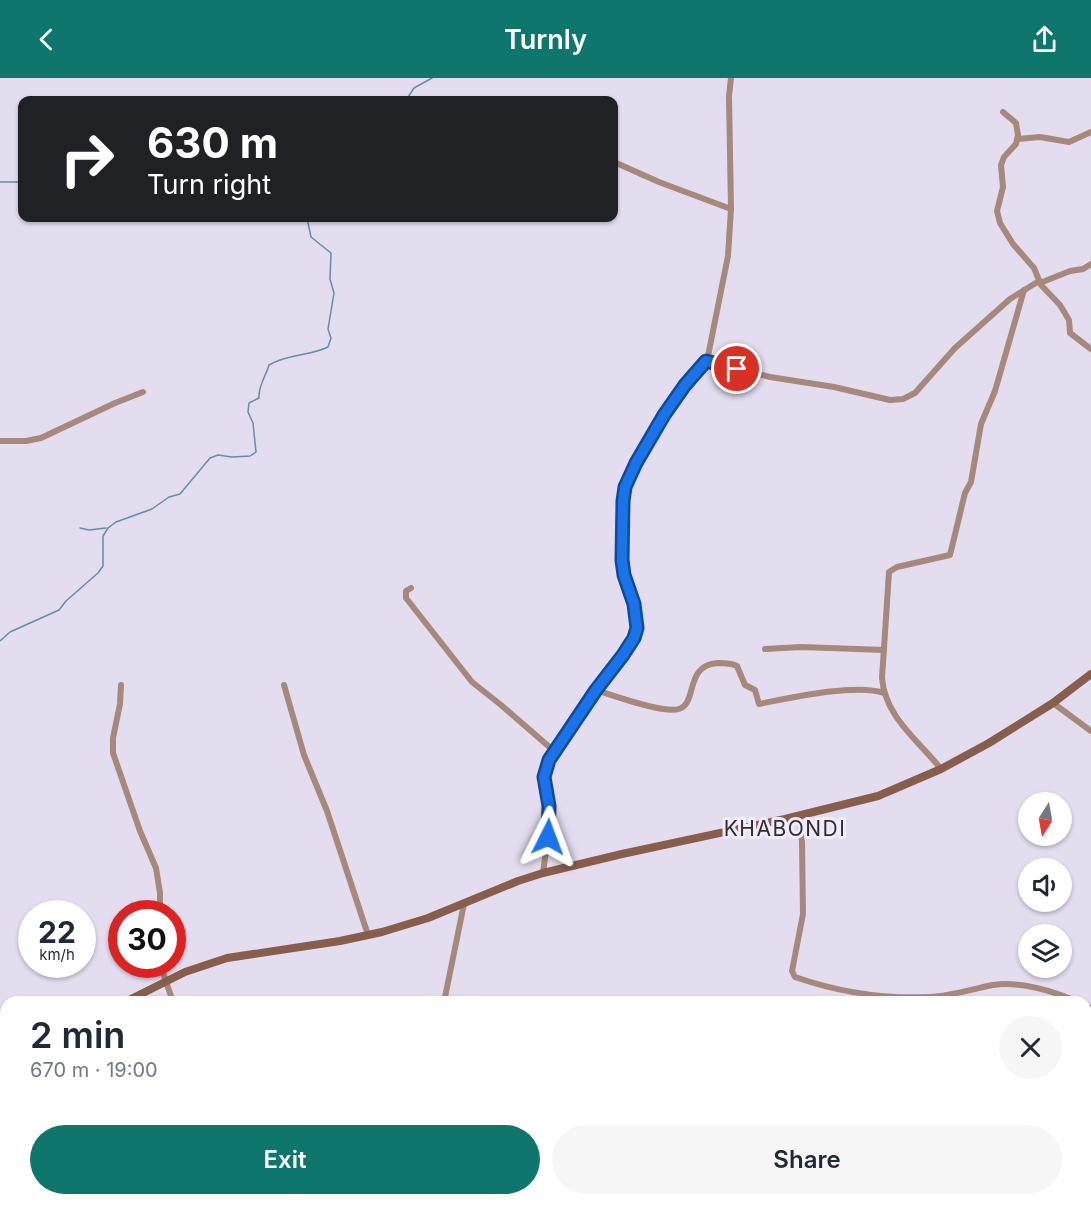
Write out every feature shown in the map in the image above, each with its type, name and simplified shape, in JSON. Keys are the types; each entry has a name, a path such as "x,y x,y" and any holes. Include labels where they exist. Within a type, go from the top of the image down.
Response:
{"street":[{"path":"543,873 550,811 544,773 554,751 623,655 634,638 637,628 634,604 624,575 622,560 622,510 625,487 664,415 685,385 706,361 728,256 731,209 729,107 731,79"},
{"path":"1003,112 1016,123 1018,139 1003,160 1003,187 997,212 1002,228 1018,251 1034,268 1040,282 1060,305 1069,320 1070,333 1091,349"},
{"path":"1018,139 1040,137 1069,142 1091,132"},
{"path":"618,164 680,191 731,209"},
{"path":"706,361 770,377 834,387 890,400 903,399 915,393 955,348 1010,299 1040,282 1091,264"},
{"path":"941,769 900,724 884,693 882,678 889,570 950,555 971,482 981,424 995,391 1023,290"},
{"path":"0,441 26,441 41,438 143,392"},
{"path":"411,588 406,591 406,598 466,676 554,751"},
{"path":"765,649 801,647 884,650"},
{"path":"596,690 652,706 677,710 686,703 702,668 709,664 730,663 737,666 745,685 754,690 759,704 787,698 848,691 876,690 884,693"},
{"path":"137,996 165,982 226,958 368,935 415,922 543,873 878,796 941,769 1002,735 1053,704 1091,674"},
{"path":"121,685 113,753 140,831 156,868 160,900"},
{"path":"284,685 304,755 327,811 368,935"},
{"path":"1053,704 1091,730"},
{"path":"799,815 803,891 801,926 792,971 795,977 860,993 892,996"},
{"path":"445,996 464,904"},
{"path":"164,978 171,996"},
{"path":"939,996 997,984 1065,996"}],"waterway":[{"path":"409,96 414,88 432,78"},
{"path":"0,182 18,182"},
{"path":"0,641 10,632 59,610 98,573 103,566 103,536 116,522 152,509 169,497 180,494 210,458 218,455 250,456 256,452 253,423 248,412 249,403 259,398 261,385 269,365 328,347 331,338 328,329 334,293 330,279 331,253 311,237 308,222"},
{"path":"80,528 89,530 106,528"}],"district":[{"name":"KHABONDI","path":"785,829"}],"route":[{"path":"548,837 550,820 545,769 554,751 634,638 638,624 622,560 625,487 655,429 685,385 706,361 737,369"}]}
